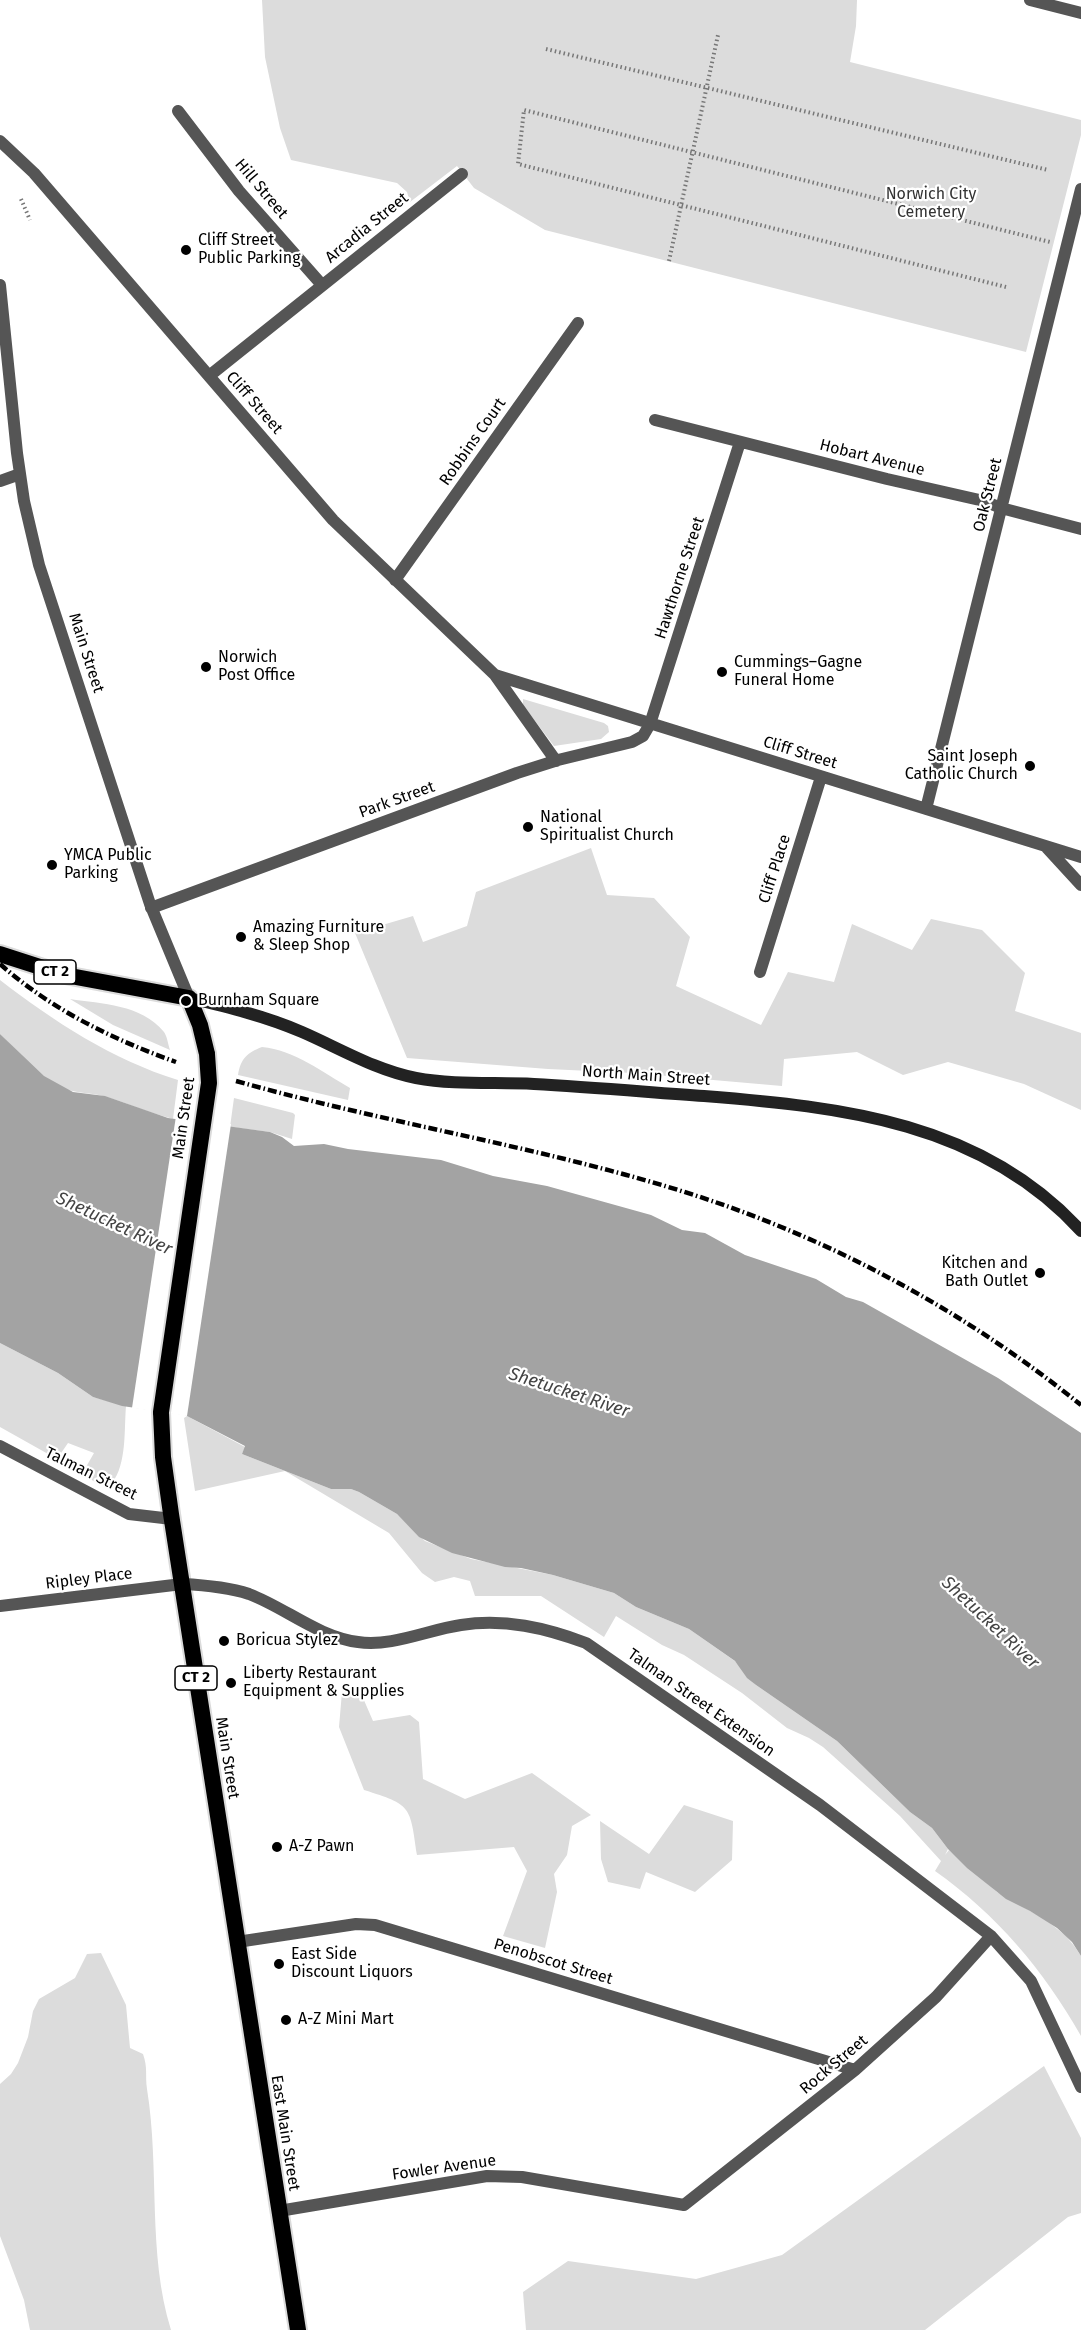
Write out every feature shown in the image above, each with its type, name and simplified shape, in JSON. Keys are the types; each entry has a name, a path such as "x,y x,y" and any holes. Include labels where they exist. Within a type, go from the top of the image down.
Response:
{"highway":[{"name":"CT 2","path":"0,954 64,975 189,998"},
{"name":"Main Street","path":"189,998 200,1025 207,1054 209,1083 161,1412 163,1457 237,1942"},
{"name":"East Main Street","path":"237,1942 298,2330"}],"main road":[{"name":"North Main Street","path":"189,998 272,1021 376,1066 416,1078 587,1087 795,1104 847,1111 889,1121 964,1149 1010,1171 1043,1194 1081,1231"}],"street":[{"path":"1030,0 1081,13"},
{"name":"Hill Street","path":"178,111 239,191 322,285"},
{"name":"Cliff Street","path":"0,141 34,173 325,512 495,675 556,761"},
{"name":"Arcadia Street","path":"208,376 462,174"},
{"name":"Oak Street","path":"926,809 1081,189"},
{"name":"Main Street","path":"0,285 20,474 30,529 44,582 151,908 189,998"},
{"name":"Robbins Court","path":"395,580 578,323"},
{"name":"Hobart Avenue","path":"655,420 887,479 984,501 1001,508 1081,529"},
{"name":"Hawthorne Street","path":"650,724 741,442"},
{"path":"0,481 20,474"},
{"name":"Cliff Street","path":"495,675 1081,857"},
{"name":"Park Street","path":"151,908 518,773 632,742 643,736 650,724"},
{"name":"Cliff Place","path":"760,972 821,777"},
{"path":"1046,846 1081,885"},
{"name":"Talman Street","path":"0,1446 129,1514 172,1519"},
{"name":"Ripley Place","path":"0,1606 182,1584"},
{"name":"Talman Street Extension","path":"182,1584 211,1585 249,1594 334,1636 359,1643 390,1641 461,1625 493,1622 523,1625 555,1632 586,1643 820,1805 991,1936 1031,1981 1081,2087"},
{"name":"Penobscot Street","path":"237,1942 356,1924 375,1925 855,2070"},
{"name":"Rock Street","path":"684,2205 855,2070 936,1997 991,1936"},
{"name":"Fowler Avenue","path":"279,2211 487,2176 522,2177 684,2205"}],"path":[{"path":"669,261 718,35"},
{"path":"546,49 1048,170"},
{"path":"1006,287 518,164 524,110 1050,242"},
{"path":"21,199 30,220"}],"green space":[{"name":"Norwich City Cemetery","path":"262,0 857,0 856,26 850,62 1081,120 1081,135 1026,352 545,230 474,188 457,166 410,202 407,192 397,183 291,160 280,128 265,57"},
{"path":"523,699 604,723 608,726 609,732 601,739 554,746 523,705"},
{"path":"591,848 607,895 654,898 690,937 676,986 761,1025 788,972 834,982 852,924 912,950 931,919 982,930 1025,973 1015,1011 1081,1033 1081,1110 1024,1084 948,1062 903,1075 857,1052 784,1059 782,1086 633,1073 407,1058 355,933 413,916 423,942 467,926 476,892"},
{"path":"0,980 84,1038 130,1062 178,1080 173,1119 107,1097 64,1089 42,1076 0,1034"},
{"path":"70,999 108,1004 144,1016 164,1032 170,1050 113,1025"},
{"path":"262,1047 297,1057 350,1088 348,1100 238,1075 246,1057"},
{"path":"234,1098 293,1113 295,1115 292,1139 270,1132 230,1127"},
{"path":"0,1343 58,1373 93,1397 126,1406 122,1457 112,1483 100,1485 82,1474 94,1453 68,1443 57,1459 0,1427"},
{"path":"187,1416 245,1447 242,1454 331,1489 351,1489 359,1492 397,1514 425,1541 471,1559 553,1575 614,1593 636,1607 689,1629 739,1664 746,1676 756,1685 837,1741 910,1812 932,1828 948,1849 945,1855 949,1850 997,1892 1046,1920 1066,1936 1081,1956 1081,2036 1051,1988 1017,1945 979,1906 935,1871 941,1861 900,1816 823,1747 787,1728 742,1693 684,1655 662,1645 616,1616 604,1637 541,1596 475,1596 470,1581 454,1577 435,1582 422,1573 389,1533 285,1471 195,1491 184,1418"},
{"path":"351,1688 363,1698 373,1721 410,1715 419,1722 423,1779 465,1799 532,1773 591,1815 572,1826 567,1855 554,1874 557,1892 545,1948 503,1936 527,1871 514,1847 417,1855 413,1826 406,1810 392,1800 364,1790 339,1727 342,1692"},
{"path":"684,1805 733,1821 732,1860 695,1892 646,1872 640,1889 608,1882 601,1859 600,1821 649,1854"},
{"path":"101,1953 126,2005 130,2048 143,2054 145,2063 153,2149 156,2241 164,2301 171,2330 30,2330 24,2300 0,2236 0,2084 11,2074 18,2063 28,2037 33,2011 39,1999 75,1978 87,1954"},
{"path":"1044,2066 1081,2138 1081,2213 1068,2217 925,2330 526,2330 523,2292 568,2261 696,2279 782,2255"}],"water":[{"name":"Shetucket River","path":"0,1034 44,1076 73,1092 105,1096 168,1118 270,1132 294,1146 324,1144 441,1160 493,1176 547,1186 651,1215 682,1230 705,1233 745,1255 816,1279 846,1297 863,1302 998,1378 1081,1433 1081,1956 1072,1942 1057,1928 1006,1899 967,1868 932,1828 910,1812 837,1741 756,1685 747,1678 735,1661 689,1629 636,1607 614,1593 553,1575 505,1567 452,1553 419,1537 397,1514 359,1492 351,1489 331,1489 242,1454 245,1446 185,1415 122,1406 93,1397 58,1373 0,1343"}],"pier":[{"path":"176,1116 231,1124 187,1416 132,1408"}],"railway":[{"path":"0,964 40,995 84,1022 176,1062"},
{"path":"236,1081 612,1171 721,1204 777,1225 884,1275 935,1304 985,1335 1081,1405"}],"place":[{"name":"Cliff Street Public Parking","path":"186,250"},
{"name":"Norwich Post Office","path":"206,667"},
{"name":"Cummings–Gagne Funeral Home","path":"722,672"},
{"name":"Saint Joseph Catholic Church","path":"1030,766"},
{"name":"National Spiritualist Church","path":"528,827"},
{"name":"YMCA Public Parking","path":"52,865"},
{"name":"Amazing Furniture & Sleep Shop","path":"241,937"},
{"name":"Burnham Square","path":"186,1001"},
{"name":"Kitchen and Bath Outlet","path":"1040,1273"},
{"name":"Boricua Stylez","path":"224,1641"},
{"name":"Liberty Restaurant Equipment & Supplies","path":"231,1683"},
{"name":"A-Z Pawn","path":"277,1847"},
{"name":"East Side Discount Liquors","path":"279,1964"},
{"name":"A-Z Mini Mart","path":"286,2020"}]}
